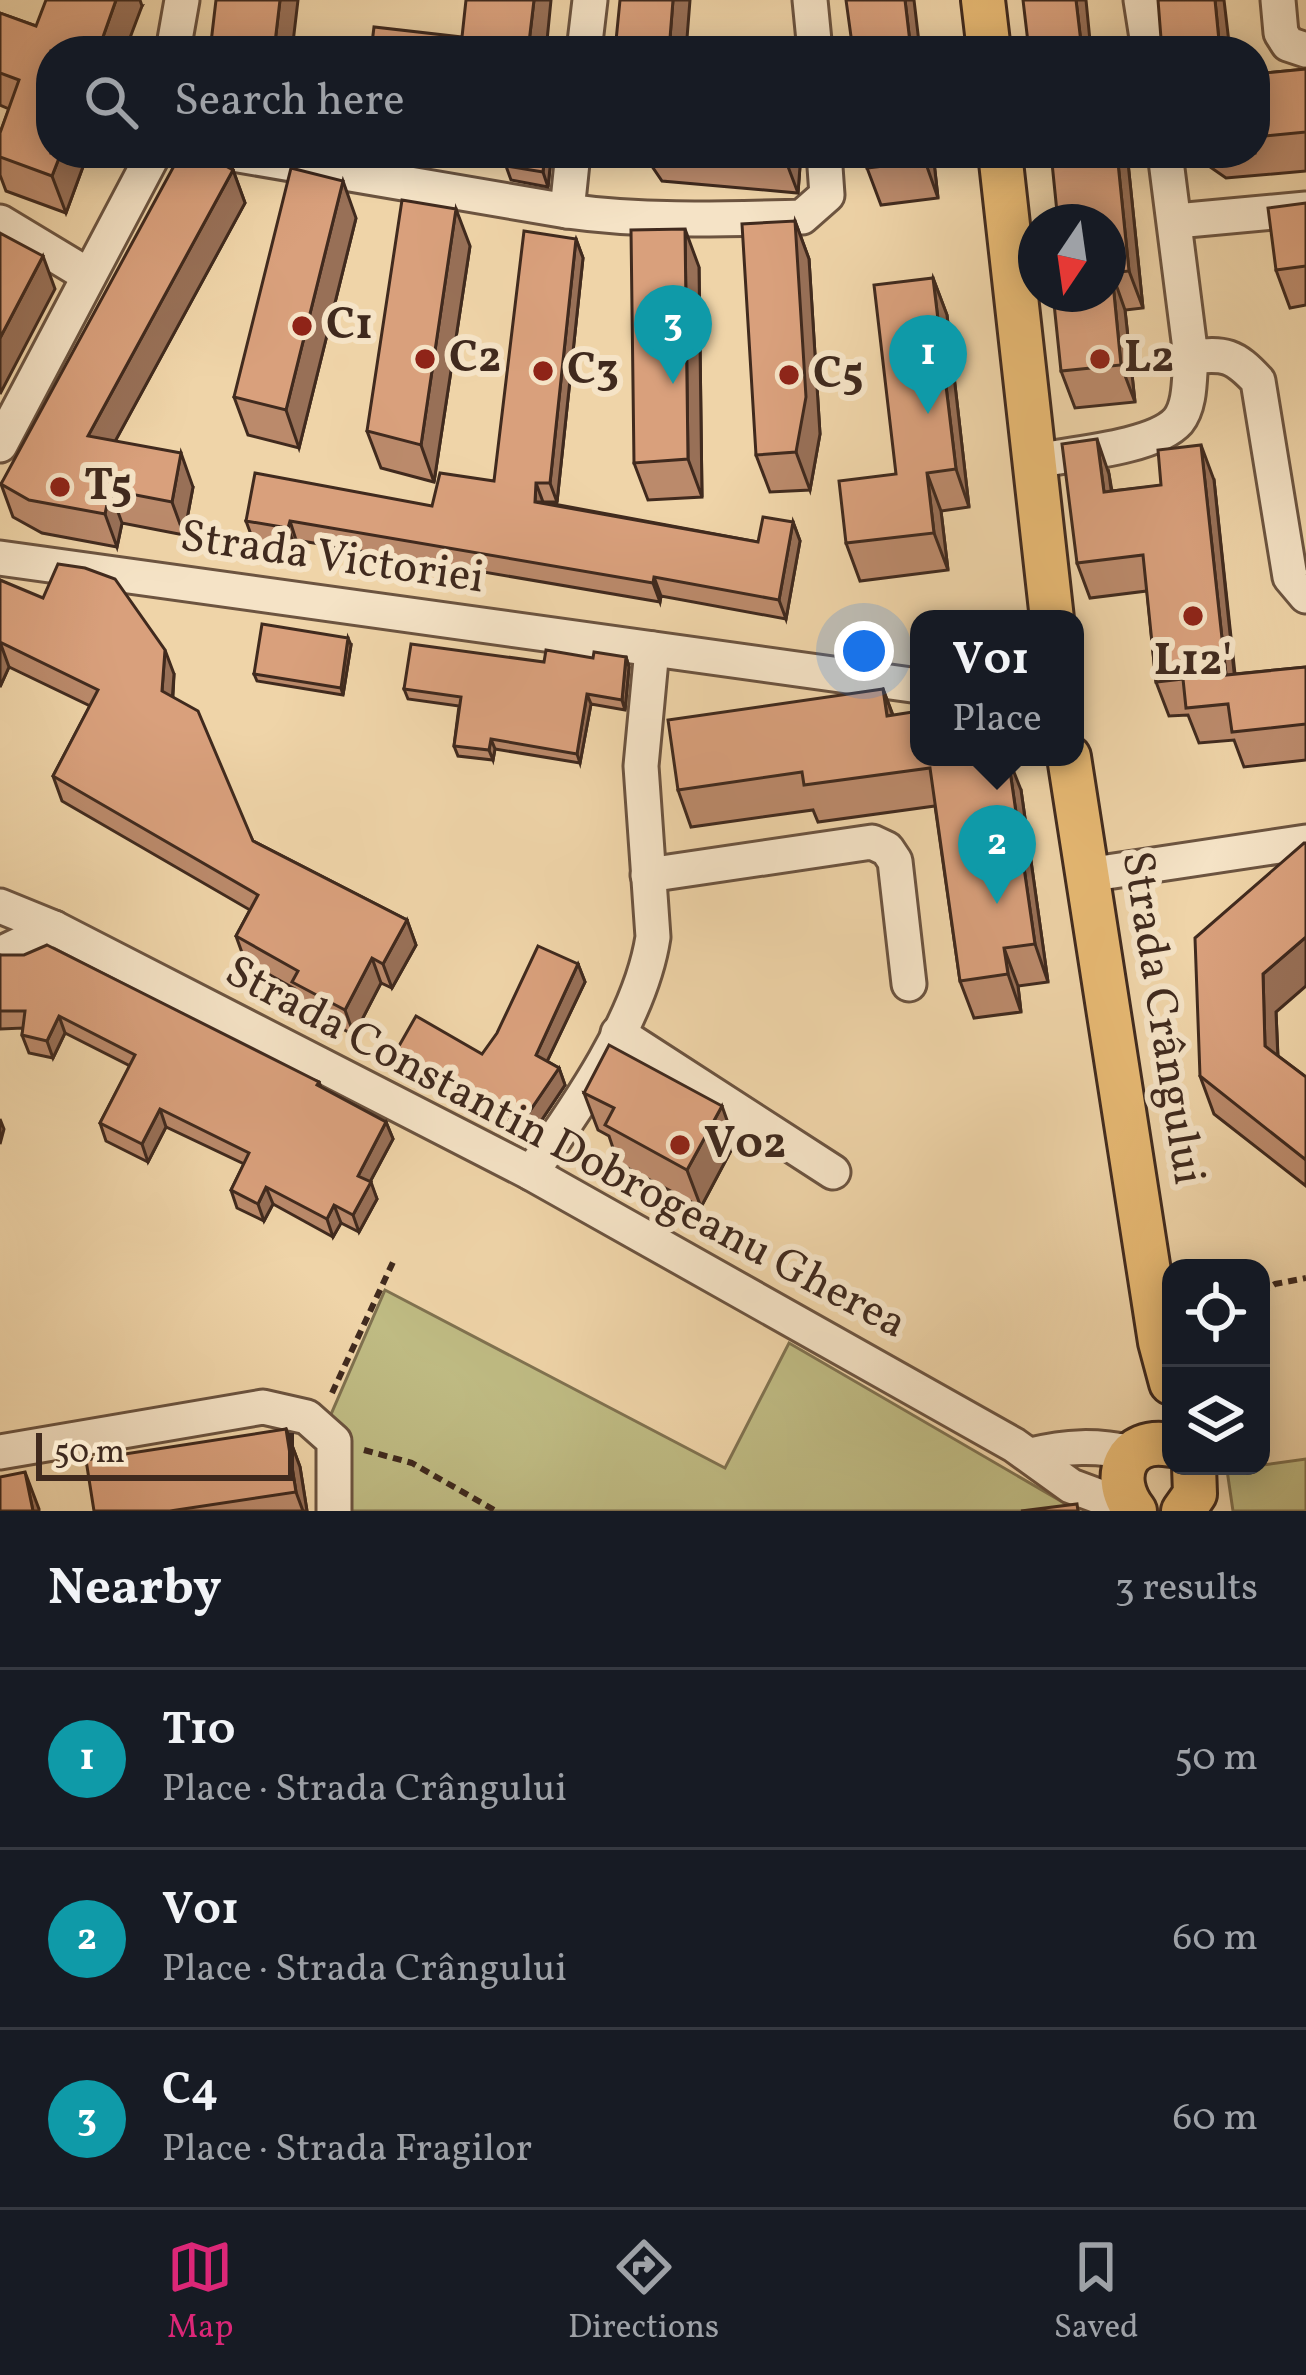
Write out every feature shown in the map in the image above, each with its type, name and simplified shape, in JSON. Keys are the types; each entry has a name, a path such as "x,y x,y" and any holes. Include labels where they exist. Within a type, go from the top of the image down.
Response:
{"main road":[{"path":"983,0 987,36"},
{"path":"1002,168 1051,610"},
{"name":"Strada Crângului","path":"1071,766 1166,1367"},
{"name":"Strada Crângului","path":"1134,1510 1122,1492 1122,1471 1149,1448 1162,1395"}],"street":[{"path":"176,36 182,0"},
{"path":"586,36 590,0"},
{"path":"810,0 814,36"},
{"path":"1141,0 1147,36"},
{"path":"1278,0 1281,33 1288,44 1306,50"},
{"path":"0,446 146,168"},
{"path":"315,168 621,218 802,217 827,194 825,168"},
{"path":"567,211 571,168"},
{"path":"1034,461 1146,440 1177,422 1187,401 1191,357 1167,168"},
{"path":"1176,220 1306,209"},
{"path":"0,222 88,275"},
{"path":"1191,357 1222,354 1244,365 1258,381 1290,577 1306,596"},
{"name":"Strada Victoriei","path":"0,558 910,685"},
{"path":"531,1173 619,1033 650,957 653,937 641,766 652,649"},
{"path":"648,874 872,842 887,849 895,861 910,984"},
{"path":"1088,875 1306,842"},
{"name":"Strada Constantin Dobrogeanu Gherea","path":"0,906 54,928 531,1173 1031,1455 1071,1486 1134,1510"},
{"path":"0,954 54,928"},
{"path":"619,1033 833,1172"},
{"path":"0,1452 263,1407 308,1417 326,1433 334,1511"},
{"path":"1031,1455 1082,1446 1149,1448"}],"path":[{"path":"394,1260 326,1433 412,1463 496,1511"},
{"path":"1270,1287 1306,1278"}],"shaded area":[{"path":"385,1290 725,1468 789,1343 1078,1511 349,1511 329,1419"},
{"path":"1306,1459 1306,1511 1233,1511 1228,1475 1270,1475 1270,1464"}],"building":[{"path":"46,0 116,0 103,36 36,36 36,168 55,168 52,176 0,157 0,133 19,80 0,73 0,13 36,26"},
{"path":"216,0 280,0 276,36 212,36"},
{"path":"466,0 534,0 530,36 462,36"},
{"path":"620,0 673,0 670,36 616,36"},
{"path":"846,0 905,0 909,36 851,36"},
{"path":"1023,0 1076,0 1080,36 1027,36"},
{"path":"1158,0 1215,0 1219,36 1161,36"},
{"path":"374,27 453,36 373,36"},
{"path":"1306,69 1306,132 1270,136 1270,73"},
{"path":"173,168 233,170 88,436 181,453 172,502 110,490 105,514 29,500 1,484"},
{"path":"291,168 343,181 286,410 234,397"},
{"path":"1053,168 1119,168 1122,204 1056,204"},
{"path":"402,200 456,209 421,445 367,431"},
{"path":"1306,203 1306,266 1276,270 1268,208"},
{"name":"C5","path":"795,221 806,397 796,452 756,455 742,224"},
{"path":"685,229 688,459 634,463 631,230"},
{"path":"524,231 576,239 550,483 536,483 535,502 758,542 763,517 793,522 779,600 290,521 288,528 246,521 255,473 432,506 440,473 494,481"},
{"path":"0,233 43,256 0,338"},
{"path":"933,278 956,469 927,473 934,533 846,543 839,481 896,474 874,285"},
{"path":"1055,312 1116,312 1121,365 1061,371"},
{"path":"1097,439 1104,492 1161,485 1158,450 1201,445 1226,675 1306,667 1306,724 1232,732 1228,704 1186,708 1183,679 1156,682 1143,555 1077,563 1062,444"},
{"path":"58,564 115,579 165,650 162,691 198,711 253,841 407,920 383,964 372,958 345,1010 292,982 298,971 236,936 258,895 53,776 98,690 0,642 0,580 43,598"},
{"path":"262,624 348,638 341,688 254,674"},
{"path":"411,644 544,662 546,650 593,658 594,652 626,657 622,700 587,694 577,754 491,739 489,750 454,746 461,697 404,689"},
{"path":"883,689 887,716 910,712 910,766 1009,766 1035,944 1004,948 1008,974 960,981 930,768 804,785 802,772 678,790 668,720"},
{"path":"1304,843 1306,937 1263,974 1265,1046 1306,1077 1306,1160 1200,1076 1195,938"},
{"path":"47,945 319,1082 317,1085 386,1122 358,1176 371,1182 353,1215 334,1205 327,1219 266,1187 258,1204 231,1190 249,1153 160,1109 142,1144 100,1123 135,1055 59,1016 47,1041 22,1035 25,1011 0,1011 0,955 24,955"},
{"path":"538,946 578,964 536,1055 559,1068 521,1124 395,1053 416,1016 482,1054 497,1033"},
{"path":"609,1045 722,1106 687,1170 605,1125 614,1108 584,1093"},
{"path":"286,1429 296,1492 170,1511 94,1511 86,1460"},
{"path":"25,1472 33,1511 0,1511 0,1477"},
{"path":"1077,1504 1078,1511 1021,1511"}],"place":[{"name":"C1","path":"302,326"},
{"name":"C2","path":"425,359"},
{"name":"L2","path":"1100,359"},
{"name":"C3","path":"543,371"},
{"name":"C5","path":"789,375"},
{"name":"C4","path":"673,384"},
{"name":"T10","path":"928,414"},
{"name":"T5","path":"60,487"},
{"name":"L12'","path":"1193,616"},
{"name":"V01","path":"997,904"},
{"name":"V02","path":"680,1145"}]}
